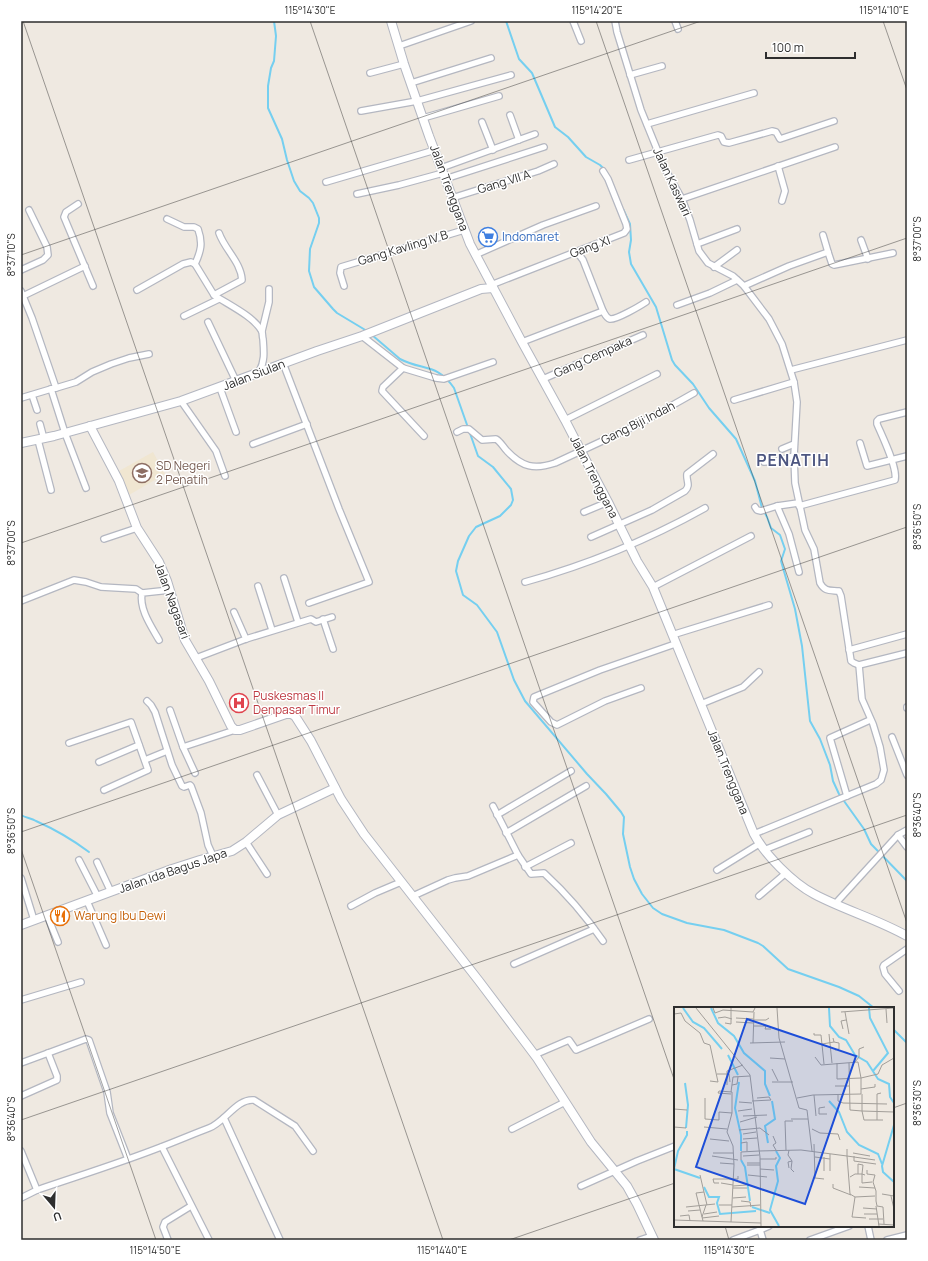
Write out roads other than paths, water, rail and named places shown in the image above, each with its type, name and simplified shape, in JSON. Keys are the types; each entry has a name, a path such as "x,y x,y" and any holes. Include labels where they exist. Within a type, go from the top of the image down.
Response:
{"street":[{"name":"Jalan Trenggana","path":"391,21 423,118 464,230 475,255 565,420 630,546 653,587 675,644 754,834 762,847 786,873 813,894 890,927 907,936"},
{"path":"399,46 471,21"},
{"path":"573,21 580,42"},
{"name":"Jalan Kaswari","path":"616,21 630,75 647,124 665,169 682,199 699,251 705,260 744,286 776,332 782,344 791,370 797,402 794,456 795,483 799,504 806,532 814,549 820,583 824,589 829,591 839,591 842,596 849,650"},
{"path":"675,21 678,28"},
{"path":"411,83 491,58"},
{"path":"370,73 404,64"},
{"path":"630,75 662,66"},
{"path":"361,111 417,101 511,75"},
{"path":"647,124 754,93"},
{"path":"423,118 499,96"},
{"path":"510,115 519,140"},
{"path":"629,160 718,135 721,136 724,142 729,143 772,130 776,132 780,139 834,120"},
{"path":"482,122 493,150"},
{"path":"443,173 493,150 535,134"},
{"path":"357,194 399,185 544,147"},
{"path":"682,199 836,147"},
{"path":"326,182 435,150"},
{"name":"Gang VII A","path":"452,198 506,182 554,164"},
{"path":"778,166 785,191 782,201"},
{"name":"Gang XI","path":"491,285 624,233 627,229 625,220 608,179 603,171"},
{"path":"78,204 66,212 64,217 93,286"},
{"path":"475,255 543,225 596,206"},
{"path":"21,270 43,260 48,255 47,247 29,210"},
{"path":"167,219 184,227 194,227 198,229 202,247 195,264"},
{"path":"697,244 737,229"},
{"name":"Gang Kavling IV B","path":"344,286 340,273 341,267 464,230"},
{"path":"214,295 242,280 233,257 230,251 223,244 219,234"},
{"path":"823,235 832,264 834,265 893,253"},
{"path":"861,240 868,259"},
{"path":"714,267 737,250"},
{"path":"577,252 583,260 603,311 607,317 613,319 646,302"},
{"path":"744,286 790,266 828,252"},
{"path":"137,290 183,264 191,262 195,264 214,295 234,307 250,319 262,331"},
{"path":"85,266 22,294 54,388 65,433 86,488"},
{"path":"677,305 710,293 737,280"},
{"name":"Jalan Siulan","path":"21,444 41,440 181,401 220,388 281,364 370,333 491,285"},
{"path":"262,371 265,353 262,331 269,302 270,289"},
{"path":"184,316 219,299"},
{"path":"522,342 603,311"},
{"path":"208,322 236,382"},
{"name":"Gang Cempaka","path":"543,379 642,335"},
{"path":"362,336 403,368 436,378 448,378 494,362"},
{"path":"791,370 907,340"},
{"path":"21,398 76,382 92,372 111,364 148,354"},
{"path":"281,364 307,424 339,509 369,582 309,603"},
{"path":"403,368 383,387 382,391 424,436"},
{"path":"565,420 657,374"},
{"path":"734,400 794,382"},
{"path":"220,388 236,432"},
{"name":"Gang Biji Indah","path":"457,432 469,428 482,440 496,439 524,465 538,467 550,464 581,451 641,423 694,393"},
{"path":"32,395 37,410"},
{"path":"181,401 216,451 225,476"},
{"path":"755,507 757,510 762,511 778,506 799,504 895,480 896,477 892,461 877,421 879,419 907,412"},
{"path":"40,424 41,440 51,490"},
{"path":"254,444 307,424"},
{"name":"Jalan Nagasari","path":"90,426 118,481 138,528 159,562 170,590 182,633 209,681 231,726 235,730"},
{"path":"860,443 867,466 892,461 907,456"},
{"path":"782,450 794,444"},
{"path":"591,537 652,510 685,491 688,488 689,483 687,474 713,454"},
{"path":"764,462 776,461 794,456"},
{"path":"584,512 608,502"},
{"path":"778,506 789,534 799,572"},
{"path":"525,582 578,566 630,546 705,508"},
{"path":"104,539 138,528"},
{"path":"653,587 751,536"},
{"path":"284,578 298,622"},
{"path":"21,601 74,580 101,587 132,588 142,593 170,590"},
{"path":"258,586 272,630"},
{"path":"142,593 141,600 143,607 150,626 159,640"},
{"path":"672,635 769,605"},
{"path":"234,612 246,639"},
{"path":"196,658 246,639 298,622 311,619 316,622 332,617"},
{"path":"323,619 333,649"},
{"path":"907,634 849,650 851,661 859,665 907,653"},
{"path":"641,688 605,701 557,725 551,722 533,702 534,697 569,682 675,644"},
{"path":"754,834 876,784 884,774 880,747 862,700 859,665"},
{"path":"701,704 743,687 758,672"},
{"path":"147,702 151,705 155,712 167,751 182,786 191,786 201,813 208,845 213,856"},
{"path":"170,710 183,747 195,773"},
{"path":"183,747 286,714 293,715 311,741 335,788 364,834 534,1055 591,1142 615,1170 633,1196 653,1238 640,1240"},
{"path":"847,796 830,738 870,720"},
{"path":"69,743 131,722 148,770 104,790"},
{"path":"892,736 907,775"},
{"path":"99,762 139,745"},
{"path":"144,760 167,751"},
{"path":"497,815 571,771"},
{"path":"257,775 278,815"},
{"path":"506,833 586,786"},
{"name":"Jalan Ida Bagus Japa","path":"21,925 179,867 232,851 246,842 278,815 335,788"},
{"path":"493,806 525,867 531,874 544,873 568,895 603,941"},
{"path":"835,904 898,835 907,830"},
{"path":"717,870 762,847 809,832"},
{"path":"898,835 907,847"},
{"path":"246,842 267,874"},
{"path":"525,867 570,843"},
{"path":"413,896 448,880 468,876 518,855"},
{"path":"79,860 98,897"},
{"path":"97,862 111,892"},
{"path":"759,896 786,873"},
{"path":"21,878 34,920"},
{"path":"351,906 401,882"},
{"path":"87,901 106,945"},
{"path":"47,915 58,942"},
{"path":"514,964 594,929"},
{"path":"899,991 884,974 882,967 907,949"},
{"path":"21,1000 81,982"},
{"path":"534,1055 569,1040 576,1050 649,1019"},
{"path":"21,1063 86,1039 89,1040 107,1092 110,1113 128,1158"},
{"path":"21,1096 57,1080 57,1076 48,1053"},
{"path":"21,1198 37,1190 162,1147 185,1136 211,1127 245,1101 254,1100 295,1126 313,1151"},
{"path":"512,1129 565,1102"},
{"path":"224,1118 280,1240"},
{"path":"581,1186 615,1170 674,1146"},
{"path":"162,1147 209,1240"},
{"path":"21,1151 24,1165 37,1190"},
{"path":"168,1240 163,1227 165,1222 191,1206"},
{"path":"733,1240 767,1227"},
{"path":"810,1240 846,1227"},
{"path":"868,1227 871,1240"},
{"path":"760,1230 763,1240"},
{"path":"887,1240 907,1235"}],"waterway":[{"path":"274,21 276,36 274,61 271,68 268,86 268,108 282,139 294,181 300,191 313,203 319,218 319,223 310,249 309,271 314,287 333,309 367,331"},
{"path":"506,21 519,59 532,73 555,127 568,137 586,157 600,165 605,170"},
{"path":"623,209 630,224 631,240 629,252 631,264 656,307 672,360 693,384 709,408 736,439 755,481 762,508 771,528 780,535 785,549 781,561 795,609 802,646 810,721 820,739 830,765 833,781 839,794 864,829 871,844 907,881"},
{"path":"372,335 400,359 408,363 436,371 448,380 454,388 478,456 493,467 511,489 513,500 511,505 500,516 476,527 469,536 458,561 456,571 463,595 477,605 497,632 514,680 525,701 606,794 624,817 623,834 630,867 634,879 642,894 653,908 662,914 687,923 724,930 758,943 788,969 839,987 859,996 873,1007"},
{"path":"21,815 56,831 89,852"},
{"path":"894,1030 907,1043"}],"place":[{"name":"Indomaret","path":"488,237"},
{"name":"SD Negeri 2 Penatih","path":"142,473"},
{"name":"Puskesmas II Denpasar Timur","path":"239,703"},
{"name":"Warung Ibu Dewi","path":"60,916"}],"district":[{"name":"PENATIH","path":"793,460"}]}
